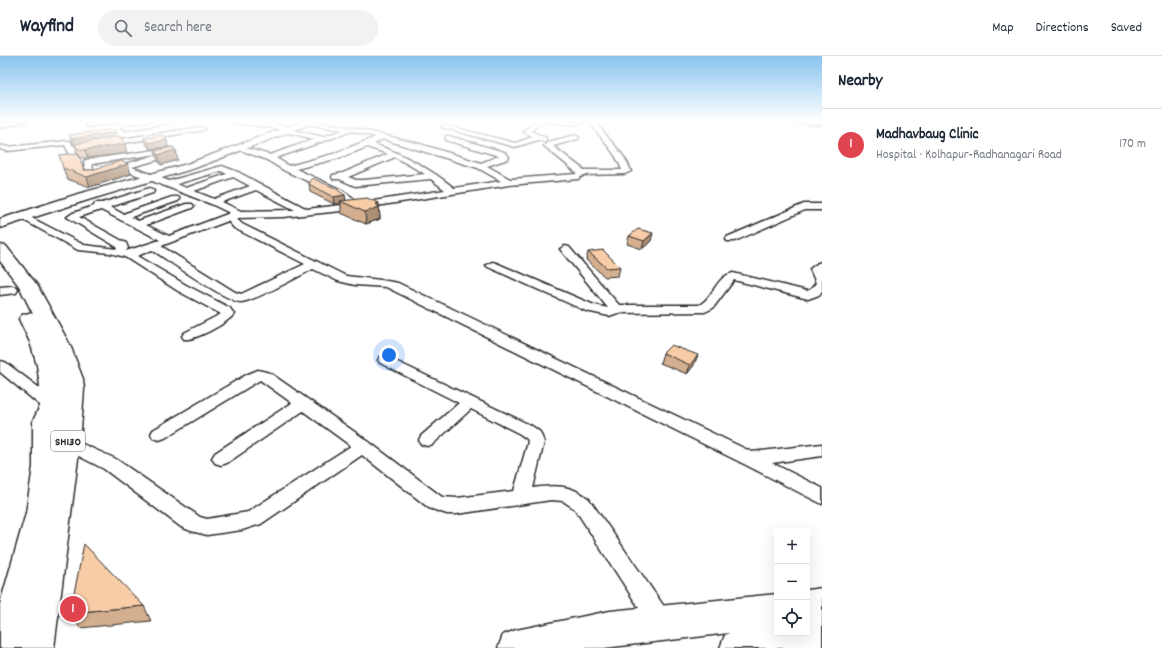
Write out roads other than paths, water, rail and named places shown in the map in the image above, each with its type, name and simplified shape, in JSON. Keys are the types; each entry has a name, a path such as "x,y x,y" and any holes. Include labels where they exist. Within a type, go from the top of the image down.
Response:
{"main road":[{"name":"SH130","path":"0,250 28,285 59,345 71,379 72,389 67,443 36,648"},
{"path":"4,283 41,342 50,379 52,406 46,421 47,466 42,513 6,648"},
{"path":"810,607 822,605"},
{"path":"516,648 610,629 774,611"},
{"path":"738,648 822,638"}],"street":[{"path":"71,149 76,161 88,162 170,150 173,152 91,177 88,162"},
{"path":"136,149 139,154"},
{"path":"0,224 149,177 191,166 237,149"},
{"path":"241,149 270,158 288,169 339,192 359,206"},
{"path":"270,158 298,149"},
{"path":"310,149 336,156"},
{"path":"288,169 336,156 355,149"},
{"path":"380,149 396,154 423,167 453,192"},
{"path":"425,149 481,166 509,182"},
{"path":"481,149 504,155 503,158 481,166"},
{"path":"551,149 582,173"},
{"path":"124,254 153,246 235,215 276,214 359,206 509,182 578,176 582,173 627,171 614,149"},
{"path":"313,179 340,176 396,154"},
{"path":"124,167 214,202 235,215 238,226 314,264 342,280 350,282 386,283 394,286 750,459 822,497"},
{"path":"169,184 222,168 304,211"},
{"path":"186,191 238,176"},
{"path":"200,196 238,176"},
{"path":"340,176 355,182 364,183 434,176"},
{"path":"214,202 258,186"},
{"path":"124,254 122,245 72,217 150,191"},
{"path":"113,212 160,196"},
{"path":"84,197 169,240"},
{"path":"123,217 175,199"},
{"path":"272,199 276,214"},
{"path":"137,225 189,206"},
{"path":"731,239 804,207 822,207"},
{"path":"23,217 82,248 124,254 182,288 226,310 228,314 225,317 189,336"},
{"path":"153,246 231,295 241,298 251,295 314,264"},
{"path":"565,249 616,309"},
{"path":"492,266 590,308 609,312 616,309 701,309 709,305 728,278 733,276 808,296 822,283 816,269 822,265"},
{"path":"385,360 526,430 534,436 536,442 521,498"},
{"path":"0,366 52,406"},
{"path":"159,434 258,375 266,376 363,446 436,503 447,506 458,506 562,492 573,497 582,504 662,623"},
{"path":"221,458 304,403"},
{"path":"427,440 469,403"},
{"path":"67,443 110,464 188,521 207,527 242,522 254,518 363,446"},
{"path":"750,459 822,450"}],"place":[{"name":"Madhavbaug Clinic","path":"73,609"}]}
